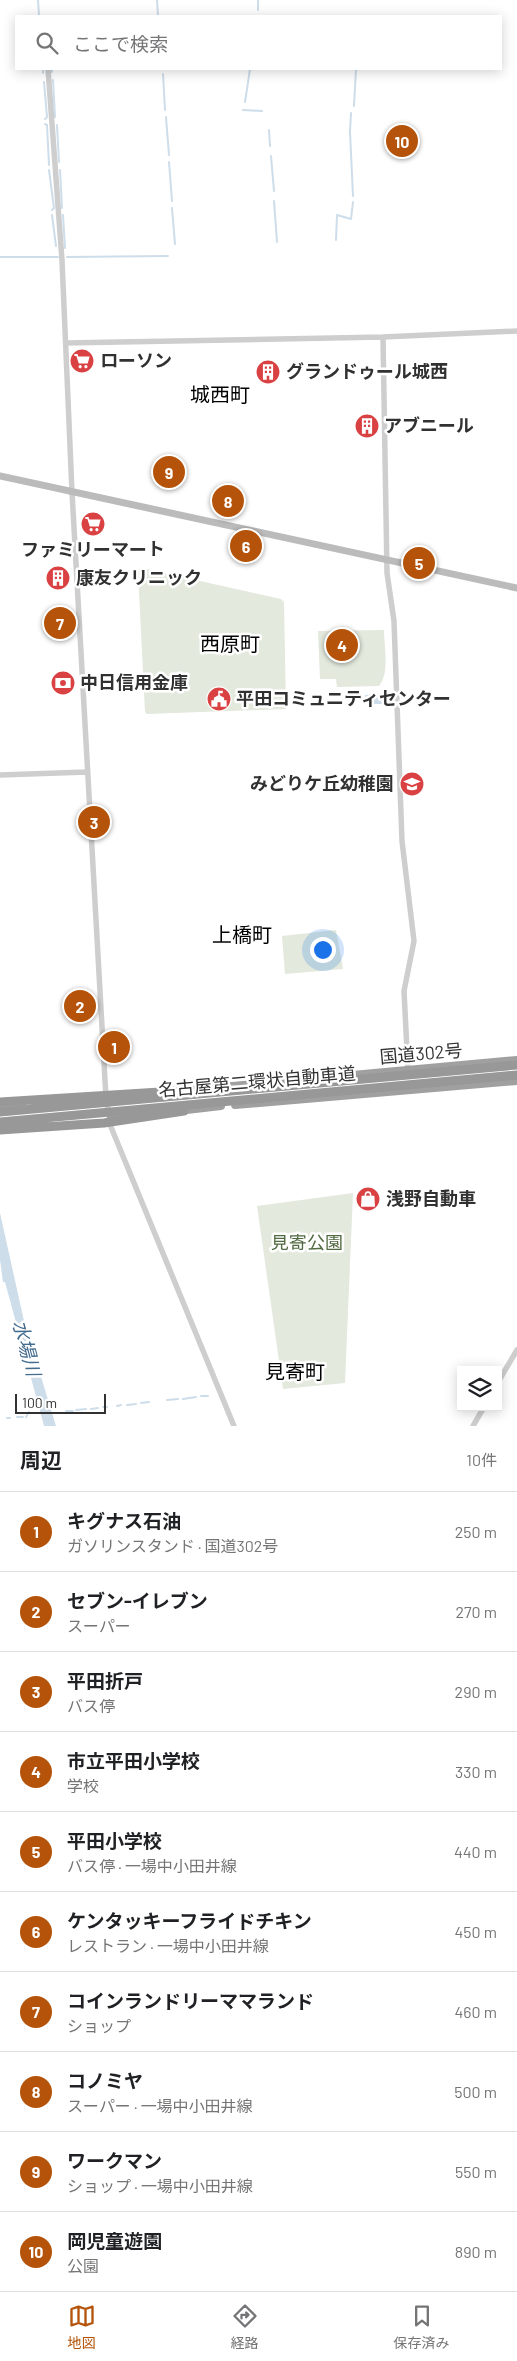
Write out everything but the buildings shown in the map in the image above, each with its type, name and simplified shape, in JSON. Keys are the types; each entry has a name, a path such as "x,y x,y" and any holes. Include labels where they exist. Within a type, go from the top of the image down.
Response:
{"highway":[{"name":"国道302号","path":"0,1110 106,1098 517,1060"},
{"name":"名古屋第二環状自動車道","path":"0,1110 43,1108 517,1066"},
{"name":"名古屋第二環状自動車道","path":"0,1124 251,1099 517,1076"},
{"name":"国道302号","path":"0,1124 517,1081"},
{"path":"0,1102 334,1082"},
{"path":"0,1130 133,1119 251,1099"}],"main road":[{"path":"0,476 517,588"}],"street":[{"path":"48,70 62,260 72,492 106,1098 109,1116 234,1426"},
{"path":"66,343 383,337 517,331"},
{"path":"383,337 384,492 388,584 394,621 402,840 414,941 404,991 408,1070"},
{"path":"0,775 87,772"},
{"path":"502,1375 517,1350"},
{"path":"473,1426 482,1411"}],"green space":[{"path":"394,136 412,137 411,149 395,148"},
{"path":"142,568 281,599 284,602 286,709 147,714 145,712 138,572"},
{"path":"384,630 386,659 384,674 379,686 337,687 336,679 320,679 318,631"},
{"path":"336,930 343,969 285,974 282,936"},
{"name":"見寄公園","path":"353,1193 345,1383 283,1389 257,1206"}],"water":[{"path":"388,694 388,704 365,704 365,695"},
{"name":"水場川","path":"0,1213 24,1321 56,1426 44,1426 5,1282 3,1282 0,1260"}],"waterway":[{"path":"38,0 39,15"},
{"path":"157,0 158,15"},
{"path":"258,0 258,10"},
{"path":"245,102 250,70"},
{"path":"354,106 356,70"},
{"path":"163,74 165,110"},
{"path":"53,80 55,117"},
{"path":"44,82 47,117 45,119"},
{"path":"243,110 262,111"},
{"path":"351,113 353,196"},
{"path":"166,117 169,155"},
{"path":"45,124 47,125 49,165"},
{"path":"57,125 59,162"},
{"path":"269,130 270,146"},
{"path":"271,156 274,191"},
{"path":"169,162 172,201"},
{"path":"49,170 54,208 52,210"},
{"path":"60,170 62,208"},
{"path":"274,201 277,242"},
{"path":"336,240 337,215 351,219 353,202"},
{"path":"172,208 175,244"},
{"path":"52,215 56,246"},
{"path":"63,215 65,248"},
{"path":"67,257 168,256"},
{"path":"0,257 58,257"},
{"path":"201,1396 208,1396"},
{"path":"183,1399 196,1397"},
{"path":"167,1400 178,1399"},
{"path":"141,1403 149,1402"},
{"path":"127,1405 136,1404"},
{"path":"117,1406 121,1405"},
{"path":"91,1409 98,1408"},
{"path":"76,1410 86,1409"},
{"path":"66,1411 73,1411"},
{"path":"26,1417 29,1412"},
{"path":"17,1417 23,1417"}],"place":[{"name":"岡児童遊園","path":"402,141"},
{"name":"ローソン","path":"82,361"},
{"name":"グランドゥール城西","path":"268,372"},
{"name":"アブニール","path":"367,426"},
{"name":"ワークマン","path":"169,472"},
{"name":"コノミヤ","path":"228,501"},
{"name":"ファミリーマート","path":"93,524"},
{"name":"ケンタッキーフライドチキン","path":"246,546"},
{"name":"平田小学校","path":"419,563"},
{"name":"康友クリニック","path":"58,578"},
{"name":"コインランドリーママランド","path":"60,623"},
{"name":"市立平田小学校","path":"342,645"},
{"name":"中日信用金庫","path":"63,683"},
{"name":"平田コミュニティセンター","path":"219,699"},
{"name":"みどりケ丘幼稚園","path":"412,784"},
{"name":"平田折戸","path":"94,822"},
{"name":"セブン-イレブン","path":"80,1006"},
{"name":"キグナス石油","path":"114,1047"},
{"name":"浅野自動車","path":"368,1199"}],"district":[{"name":"城西町","path":"220,395"},
{"name":"西原町","path":"230,644"},
{"name":"上橋町","path":"242,935"},
{"name":"見寄町","path":"295,1372"}]}
